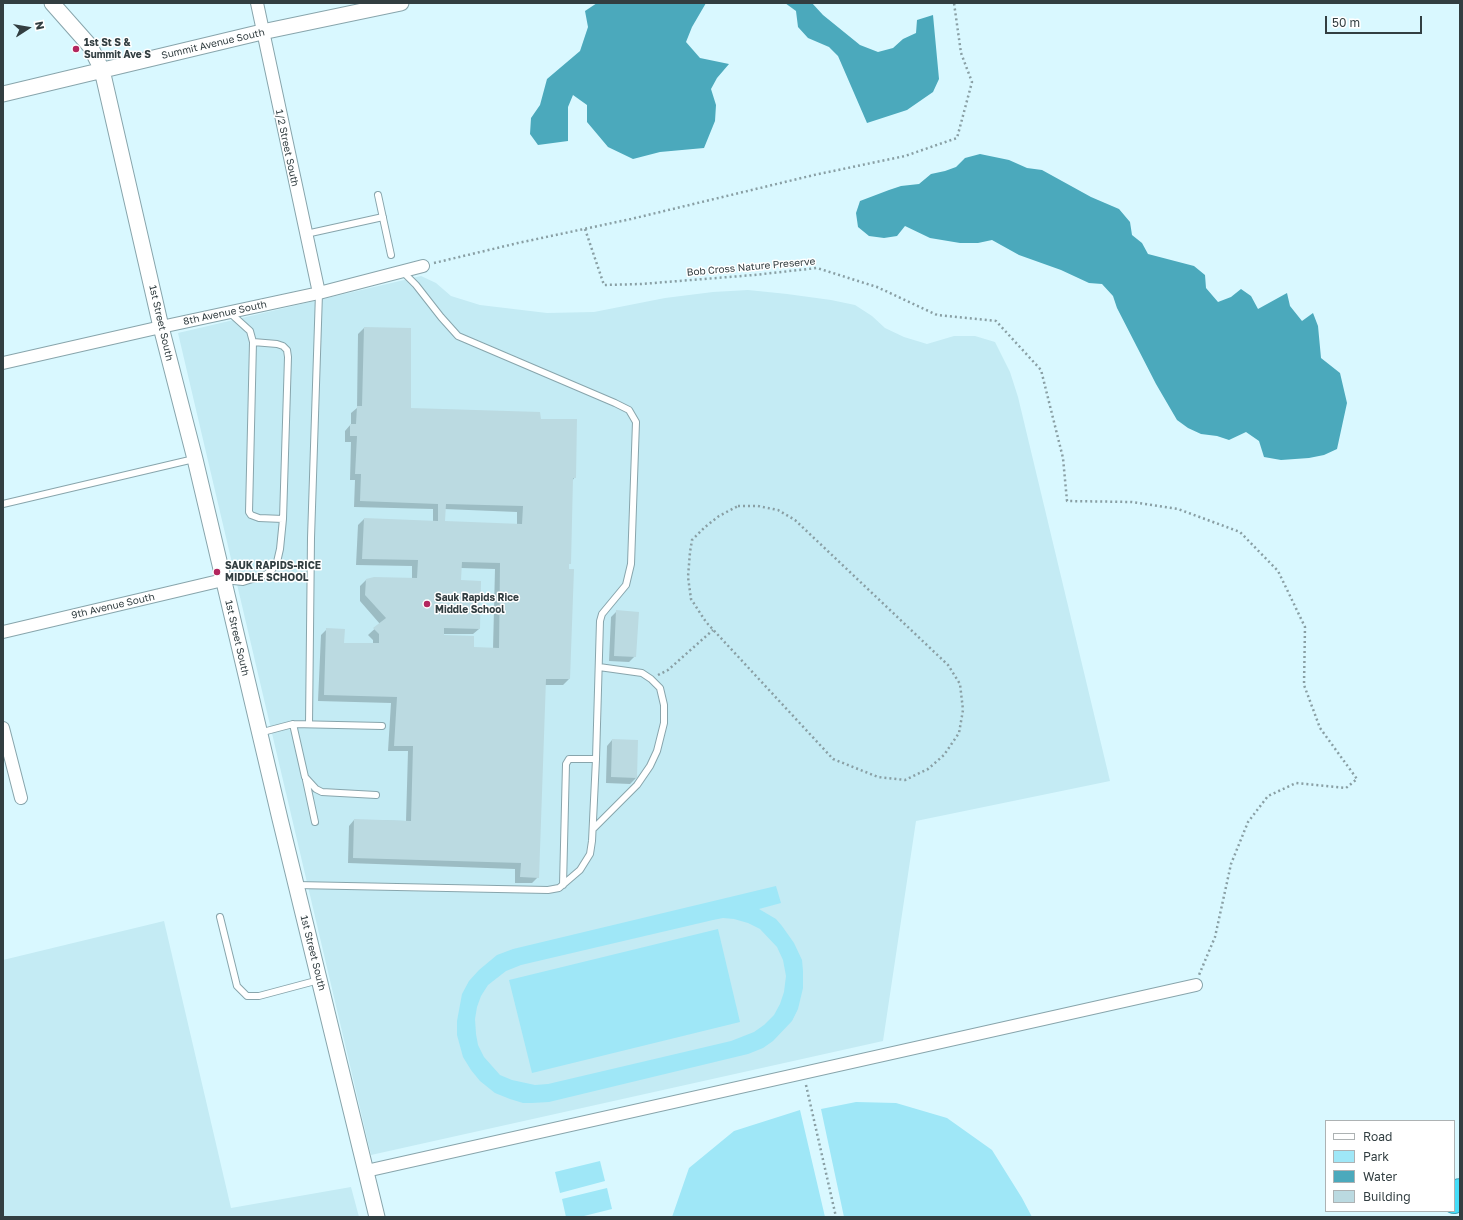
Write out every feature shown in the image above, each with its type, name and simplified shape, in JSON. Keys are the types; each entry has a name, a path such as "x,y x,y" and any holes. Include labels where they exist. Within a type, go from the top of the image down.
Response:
{"highway":[{"path":"1455,1200 1460,1190"}],"street":[{"name":"1st Street South","path":"52,3 90,46 102,70 161,327 195,459 296,885 377,1217"},
{"name":"1/2 Street South","path":"257,3 319,293"},
{"name":"Summit Avenue South","path":"3,94 262,32 401,3"},
{"name":"8th Avenue South","path":"3,363 319,293 423,266"},
{"name":"9th Avenue South","path":"3,632 223,580"},
{"path":"3,728 21,798"},
{"path":"366,1171 1196,985"}],"lane":[{"path":"378,195 391,255"},
{"path":"306,234 383,217"},
{"path":"296,885 548,890 559,888 563,885 580,870 590,854 593,829 600,622 602,614 626,585 631,564 636,422 629,410 615,403 458,336 441,317 416,284 402,271"},
{"path":"309,724 310,538 319,293"},
{"path":"229,312 250,332 253,342 249,512 251,516 259,518 283,519"},
{"path":"223,580 243,582 265,575 272,570 277,562 280,549 283,519 288,357 287,350 283,346 253,342"},
{"path":"3,504 195,459"},
{"path":"593,829 637,785 650,766 657,751 664,723 664,705 660,688 650,679 642,673 599,667"},
{"path":"294,724 315,822"},
{"path":"260,733 294,724 382,726"},
{"path":"563,885 566,764 569,759 596,759"},
{"path":"305,777 316,789 322,792 376,795"},
{"path":"220,918 237,986 247,996 259,996 319,980"}],"path":[{"path":"423,266 814,175 904,156 957,138 972,82 960,53 954,3"},
{"name":"Bob Cross Nature Preserve","path":"585,229 604,285 641,284 817,268 878,286 937,316 996,321 1041,370 1063,458 1067,501 1132,502 1178,509 1240,532 1278,571 1305,627 1304,685 1320,728 1357,778 1346,788 1296,783 1268,796 1264,801 1248,822 1231,864 1215,938 1196,985"},
{"path":"738,506 758,506 778,510 796,520 948,665 960,684 963,710 959,733 944,755 928,769 905,780 878,777 852,768 833,759 713,630 691,599 688,577 692,540 719,516 738,506"},
{"path":"650,679 668,670 713,630"},
{"path":"803,1072 836,1217"}],"shaded area":[{"path":"421,276 436,283 451,296 480,305 547,313 594,312 665,298 713,292 748,290 787,294 855,305 872,316 885,328 904,337 927,344 954,336 975,336 995,342 1010,372 1018,397 1110,781 916,821 883,1041 371,1155 178,333"},
{"path":"164,921 231,1208 351,1187 359,1217 3,1217 3,960"}],"green space":[{"path":"776,886 781,903 759,909 776,919 794,943 802,960 803,988 798,1009 792,1021 773,1041 763,1048 748,1054 549,1102 523,1103 495,1093 480,1081 463,1057 457,1035 457,1021 462,994 469,981 479,970 497,955 513,949","holes":["723,918 748,923 760,929 777,947 783,960 786,976 784,992 774,1015 754,1032 731,1041 548,1084 535,1085 512,1080 500,1075 484,1057 478,1045 476,1034 475,1019 477,1007 481,996 488,985 506,971 521,965 713,920"]},
{"path":"718,929 740,1022 532,1073 509,980"},
{"path":"856,1102 896,1103 947,1118 992,1150 1032,1217 844,1217 821,1109"},
{"path":"800,1110 825,1217 672,1217 689,1168 734,1131"},
{"path":"600,1161 605,1181 560,1193 555,1172"},
{"path":"607,1188 612,1209 580,1217 566,1217 562,1199"}],"water":[{"path":"597,3 706,3 692,27 686,42 700,58 729,64 717,78 711,89 716,105 715,121 704,148 660,152 633,159 608,147 587,122 587,105 573,95 568,107 568,141 538,145 530,134 531,118 540,105 547,79 580,51 588,27 585,11"},
{"path":"785,3 812,3 823,15 860,45 878,52 893,48 903,39 916,33 917,20 933,15 939,79 933,92 907,110 867,123 838,56 829,47 808,38 798,27 796,11"},
{"path":"980,154 1009,160 1027,168 1042,170 1091,197 1119,209 1130,222 1132,235 1142,243 1148,254 1194,266 1205,275 1206,288 1218,302 1231,297 1241,289 1251,296 1258,309 1287,293 1290,306 1302,321 1313,313 1318,326 1321,358 1340,373 1347,403 1337,449 1324,455 1309,458 1281,460 1264,457 1259,441 1246,432 1229,440 1217,436 1201,434 1188,428 1177,420 1156,384 1117,308 1113,296 1102,284 1089,283 1061,270 1019,255 992,240 978,243 960,243 930,238 905,226 897,236 884,238 869,236 858,227 856,213 860,201 901,186 919,184 931,174 956,167 965,158"}],"building":[{"name":"Sauk Rapids Rice Middle School","path":"364,327 411,328 411,408 540,412 541,419 577,419 576,478 573,478 571,564 569,564 569,569 574,569 570,679 546,679 539,878 520,877 521,863 353,858 354,819 411,821 413,746 394,746 397,697 324,695 326,628 345,629 344,643 379,643 379,634 373,628 386,618 365,595 366,579 374,577 417,578 418,560 362,559 364,518 438,521 438,504 360,501 361,474 355,474 357,436 350,436 350,424 356,424 357,406 362,406","holes":["446,504 523,506 522,524 445,521","462,562 500,563 499,648 474,647 474,636 444,635 444,628 480,629 481,581 461,580"]},
{"path":"616,610 639,612 636,657 614,656"},
{"path":"612,739 638,740 637,778 611,777"}],"place":[{"name":"1st St S & Summit Ave S","path":"76,49"},
{"name":"SAUK RAPIDS-RICE MIDDLE SCHOOL","path":"217,572"},
{"name":"Sauk Rapids Rice Middle School","path":"427,604"}]}
